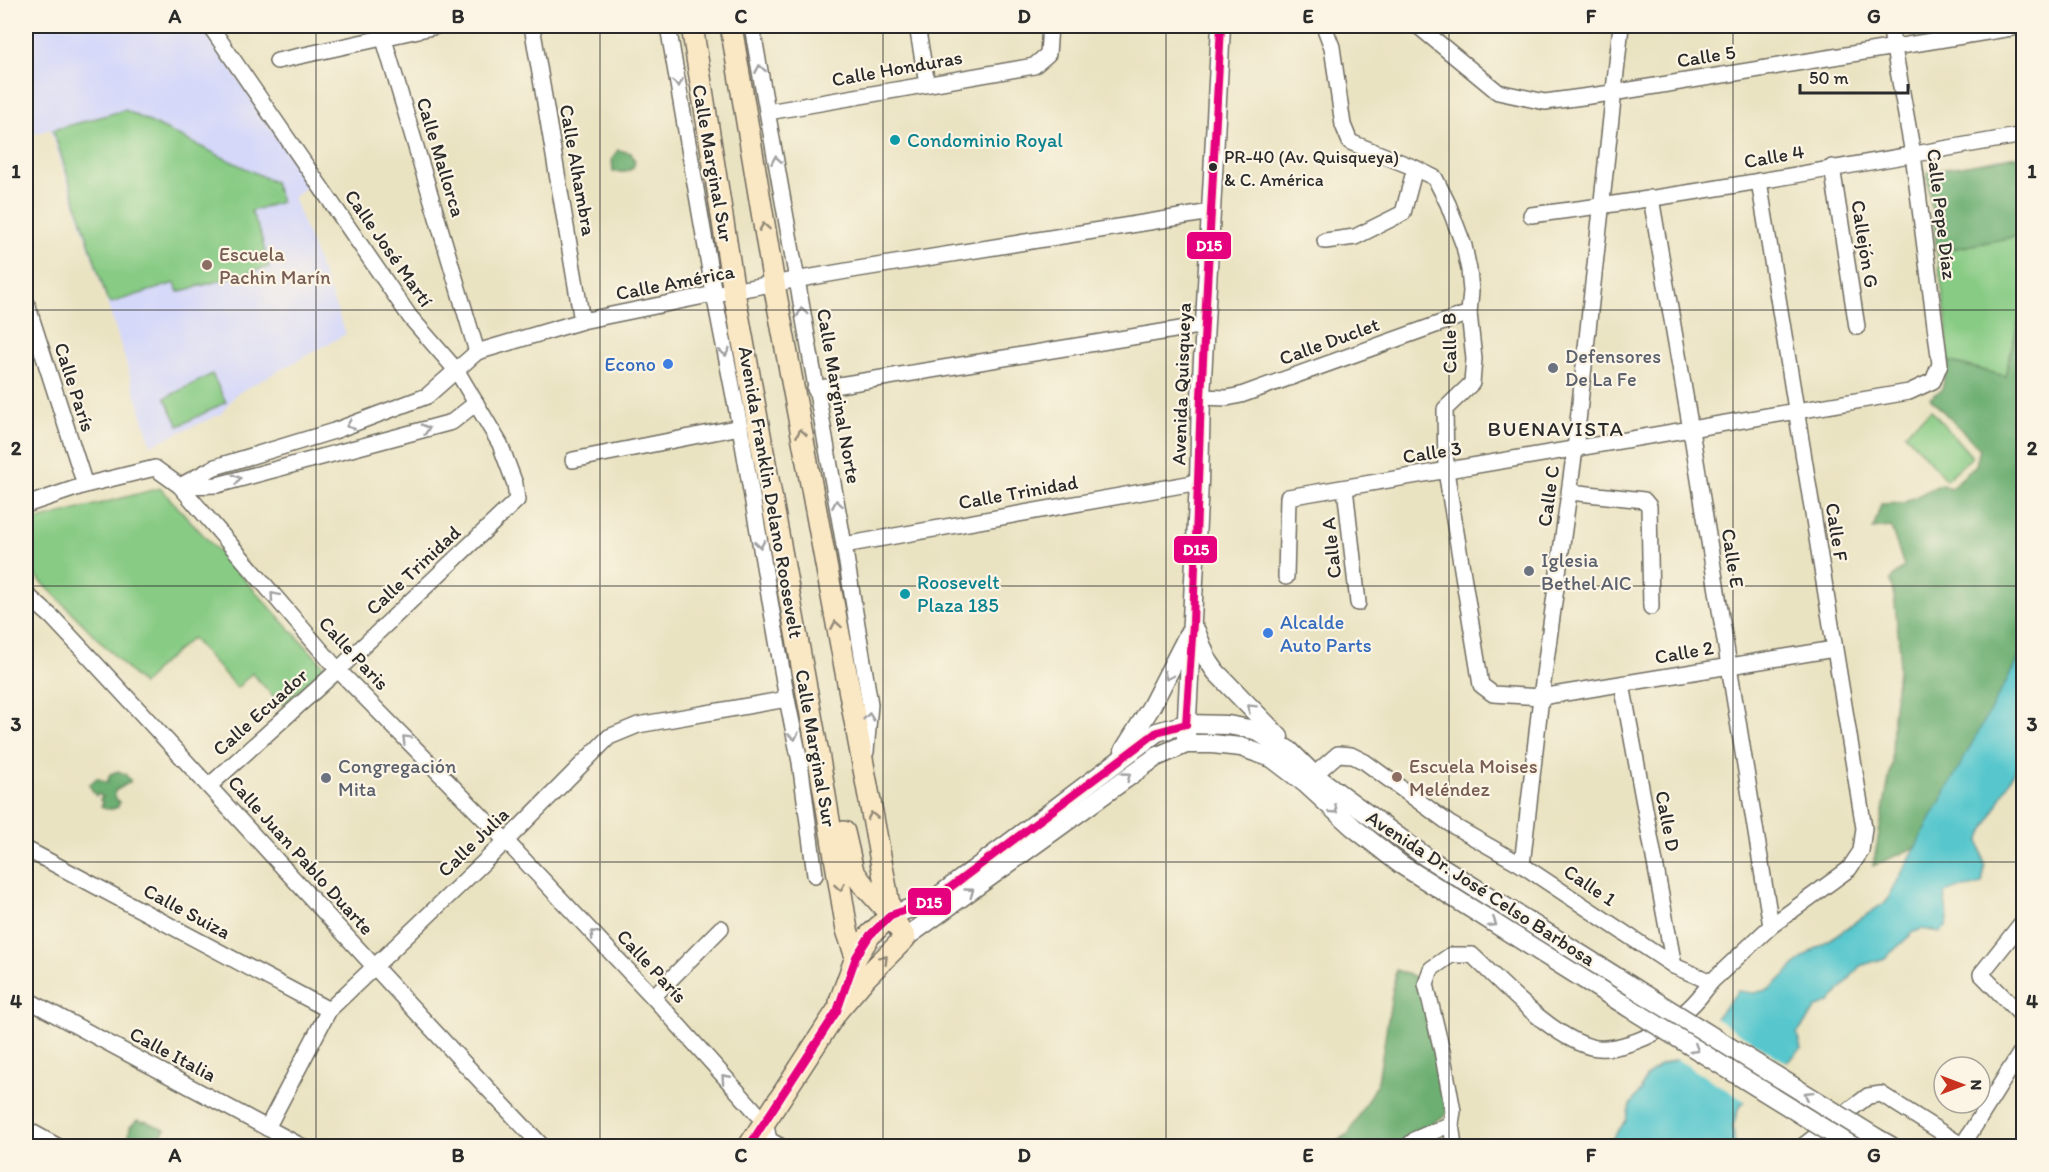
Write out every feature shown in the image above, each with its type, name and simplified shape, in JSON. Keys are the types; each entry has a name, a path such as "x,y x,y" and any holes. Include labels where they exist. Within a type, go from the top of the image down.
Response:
{"main road":[{"name":"Avenida Franklin Delano Roosevelt","path":"692,26 724,293 809,760 847,930 856,957"},
{"name":"Avenida Franklin Delano Roosevelt","path":"731,26 774,284 891,915"},
{"path":"809,760 837,802 854,871 891,915 905,938"},
{"name":"Avenida Dr. José Celso Barbosa","path":"837,1011 856,957 870,935 891,915"},
{"name":"Avenida Dr. José Celso Barbosa","path":"749,1146 837,1011 867,976 905,938"}],"street":[{"name":"Calle José Martí","path":"210,26 410,317 457,371 500,444 515,484 517,500"},
{"path":"277,62 382,32 437,26"},
{"name":"Calle Alhambra","path":"532,26 582,321"},
{"name":"Calle Marginal Sur","path":"668,26 724,293 740,427 787,699 809,760 816,875"},
{"name":"Calle Marginal Norte","path":"753,26 870,704 864,776"},
{"path":"917,26 927,84"},
{"name":"Calle Honduras","path":"768,112 1034,66 1048,54 1050,26"},
{"name":"Avenida Quisqueya","path":"1186,744 1201,396 1221,26"},
{"name":"Calle B","path":"1324,26 1332,47 1343,125 1350,142 1435,178 1464,246 1471,291 1469,313 1473,359 1472,383 1445,409 1446,471 1481,685 1493,694 1541,697"},
{"name":"Calle 5","path":"1418,26 1498,92 1545,102 2024,26"},
{"name":"Calle C","path":"1522,865 1541,697 1570,492 1621,26"},
{"name":"Calle Pepe Díaz","path":"1890,26 1913,154 1940,364 1932,381 1909,392"},
{"name":"Calle Mallorca","path":"382,32 477,352"},
{"name":"Calle 4","path":"1531,215 1759,181 2024,135"},
{"name":"Callejón G","path":"1832,167 1857,327"},
{"path":"1325,241 1355,237 1403,213 1415,168"},
{"name":"Calle F","path":"1759,181 1864,828 1861,852 1849,869 1772,926"},
{"name":"Calle E","path":"1651,198 1772,926"},
{"name":"Calle América","path":"180,486 214,467 334,431 427,396 477,352 582,321 797,280 1211,212"},
{"name":"Calle París","path":"26,301 85,485"},
{"name":"Calle Duclet","path":"1201,396 1227,398 1241,395 1469,313"},
{"path":"816,388 1205,325"},
{"name":"Calle 3","path":"1286,577 1288,497 1909,392"},
{"path":"26,505 85,485 155,468 180,486 217,485 452,422 476,403"},
{"path":"573,460 740,427"},
{"name":"Calle Trinidad","path":"844,545 1199,483"},
{"name":"Calle Paris","path":"180,486 338,670 506,841"},
{"name":"Calle A","path":"1346,488 1358,603"},
{"path":"1570,492 1644,500 1649,506 1651,607"},
{"name":"Calle Trinidad","path":"338,670 517,500"},
{"name":"Calle Juan Pablo Duarte","path":"26,594 53,618 210,785 373,966 542,1146"},
{"path":"1193,623 1202,648 1216,672 1268,724 1290,751"},
{"path":"1116,761 1151,707 1193,623"},
{"name":"Calle 2","path":"1541,697 1834,649"},
{"name":"Calle Ecuador","path":"210,785 338,670"},
{"name":"Calle D","path":"1622,684 1674,966"},
{"name":"Calle Julia","path":"267,1128 328,1010 506,841 609,736 638,725 787,699"},
{"name":"Avenida Dr. José Celso Barbosa","path":"891,915 932,901 1157,732 1186,724 1228,725 1255,730 1290,751 1310,779 1353,827 1400,864 1852,1146"},
{"name":"Avenida Dr. José Celso Barbosa","path":"905,938 1156,757 1186,744 1241,747 1272,758 1310,779 1426,857 1891,1146"},
{"name":"Calle 1","path":"1310,779 1338,754 1351,754 1450,824 1522,865 1674,966 1711,982"},
{"name":"Calle París","path":"506,841 765,1122 769,1140 780,1146"},
{"name":"Calle Suiza","path":"26,849 328,1010"},
{"path":"2024,920 1981,974 2024,1018"},
{"path":"1454,1146 1451,1124 1453,1111 1426,984 1431,969 1451,955 1472,955 1554,1028 1577,1042 1593,1048 1617,1046 1648,1037 1687,1012 1711,982 1772,926"},
{"path":"652,997 721,928"},
{"name":"Calle Italia","path":"26,999 301,1146"},
{"path":"1803,1146 1868,1096 1881,1094 1963,1146 2024,1047"},
{"path":"1408,1146 1416,1139 1451,1124"},
{"path":"26,1129 57,1146"}],"shaded area":[{"name":"Escuela Pachin Marín","path":"26,26 202,26 310,185 293,197 346,334 236,394 221,414 151,445 50,129 26,137"}],"green space":[{"path":"125,110 274,182 281,202 251,211 260,232 269,267 178,292 175,283 111,303 107,299 53,130"},
{"path":"618,150 631,153 635,161 633,168 626,172 613,172 612,158"},
{"path":"2023,155 2023,235 1937,252 1927,172"},
{"path":"2023,235 2023,304 2005,376 1948,361 1946,318 1937,252"},
{"path":"2023,304 2023,651 1916,847 1873,866 1892,762 1893,716 1900,651 1890,580 1904,566 1891,527 1873,529 1881,504 1903,503 1941,484 1950,489 1976,465 1980,449 1930,398 1942,389 1948,361 2005,376"},
{"path":"212,374 226,402 179,426 165,398"},
{"path":"1931,410 1972,457 1946,480 1905,433"},
{"path":"160,488 325,667 282,706 252,673 237,688 192,638 157,668 143,685 26,566 26,523"},
{"path":"118,771 125,774 130,782 115,791 115,797 119,802 118,807 105,808 101,806 103,803 100,800 103,797 98,794 96,796 89,785 97,778 107,783 110,774"},
{"path":"1396,970 1421,979 1447,1114 1397,1146 1331,1146 1349,1133 1378,1081"},
{"path":"137,1120 165,1129 162,1137 159,1136 152,1144 131,1136 130,1127"}],"water":[{"path":"2023,651 2023,754 1979,841 1985,867 1982,883 1944,894 1948,919 1946,927 1939,932 1922,929 1914,932 1885,958 1860,966 1830,1002 1817,1007 1797,1034 1801,1049 1739,1107 1733,1127 1735,1146 1606,1146 1626,1121 1630,1105 1640,1092 1646,1077 1660,1065 1684,1057 1738,991 1754,993 1770,989 1806,955 1886,902"}],"pier":[{"path":"1713,1017 1789,1064 1748,1103 1673,1057 1682,1055"}],"transit line":[{"name":"D15","path":"1186,724 1193,623 1201,397 1221,26"},
{"name":"D15","path":"749,1146 837,1011 856,957 870,935 891,915 932,901 1157,732 1186,724"}],"place":[{"name":"Condominio Royal","path":"895,140"},
{"name":"PR-40 (Av. Quisqueya) & C. América","path":"1213,167"},
{"name":"Escuela Pachin Marín","path":"207,265"},
{"name":"Econo","path":"668,364"},
{"name":"Defensores De La Fe","path":"1553,368"},
{"name":"Iglesia Bethel AIC","path":"1529,571"},
{"name":"Roosevelt Plaza 185","path":"905,594"},
{"name":"Alcalde Auto Parts","path":"1268,633"},
{"name":"Escuela Moises Meléndez","path":"1397,777"},
{"name":"Congregación Mita","path":"326,778"}],"district":[{"name":"BUENAVISTA","path":"1556,428"}]}
